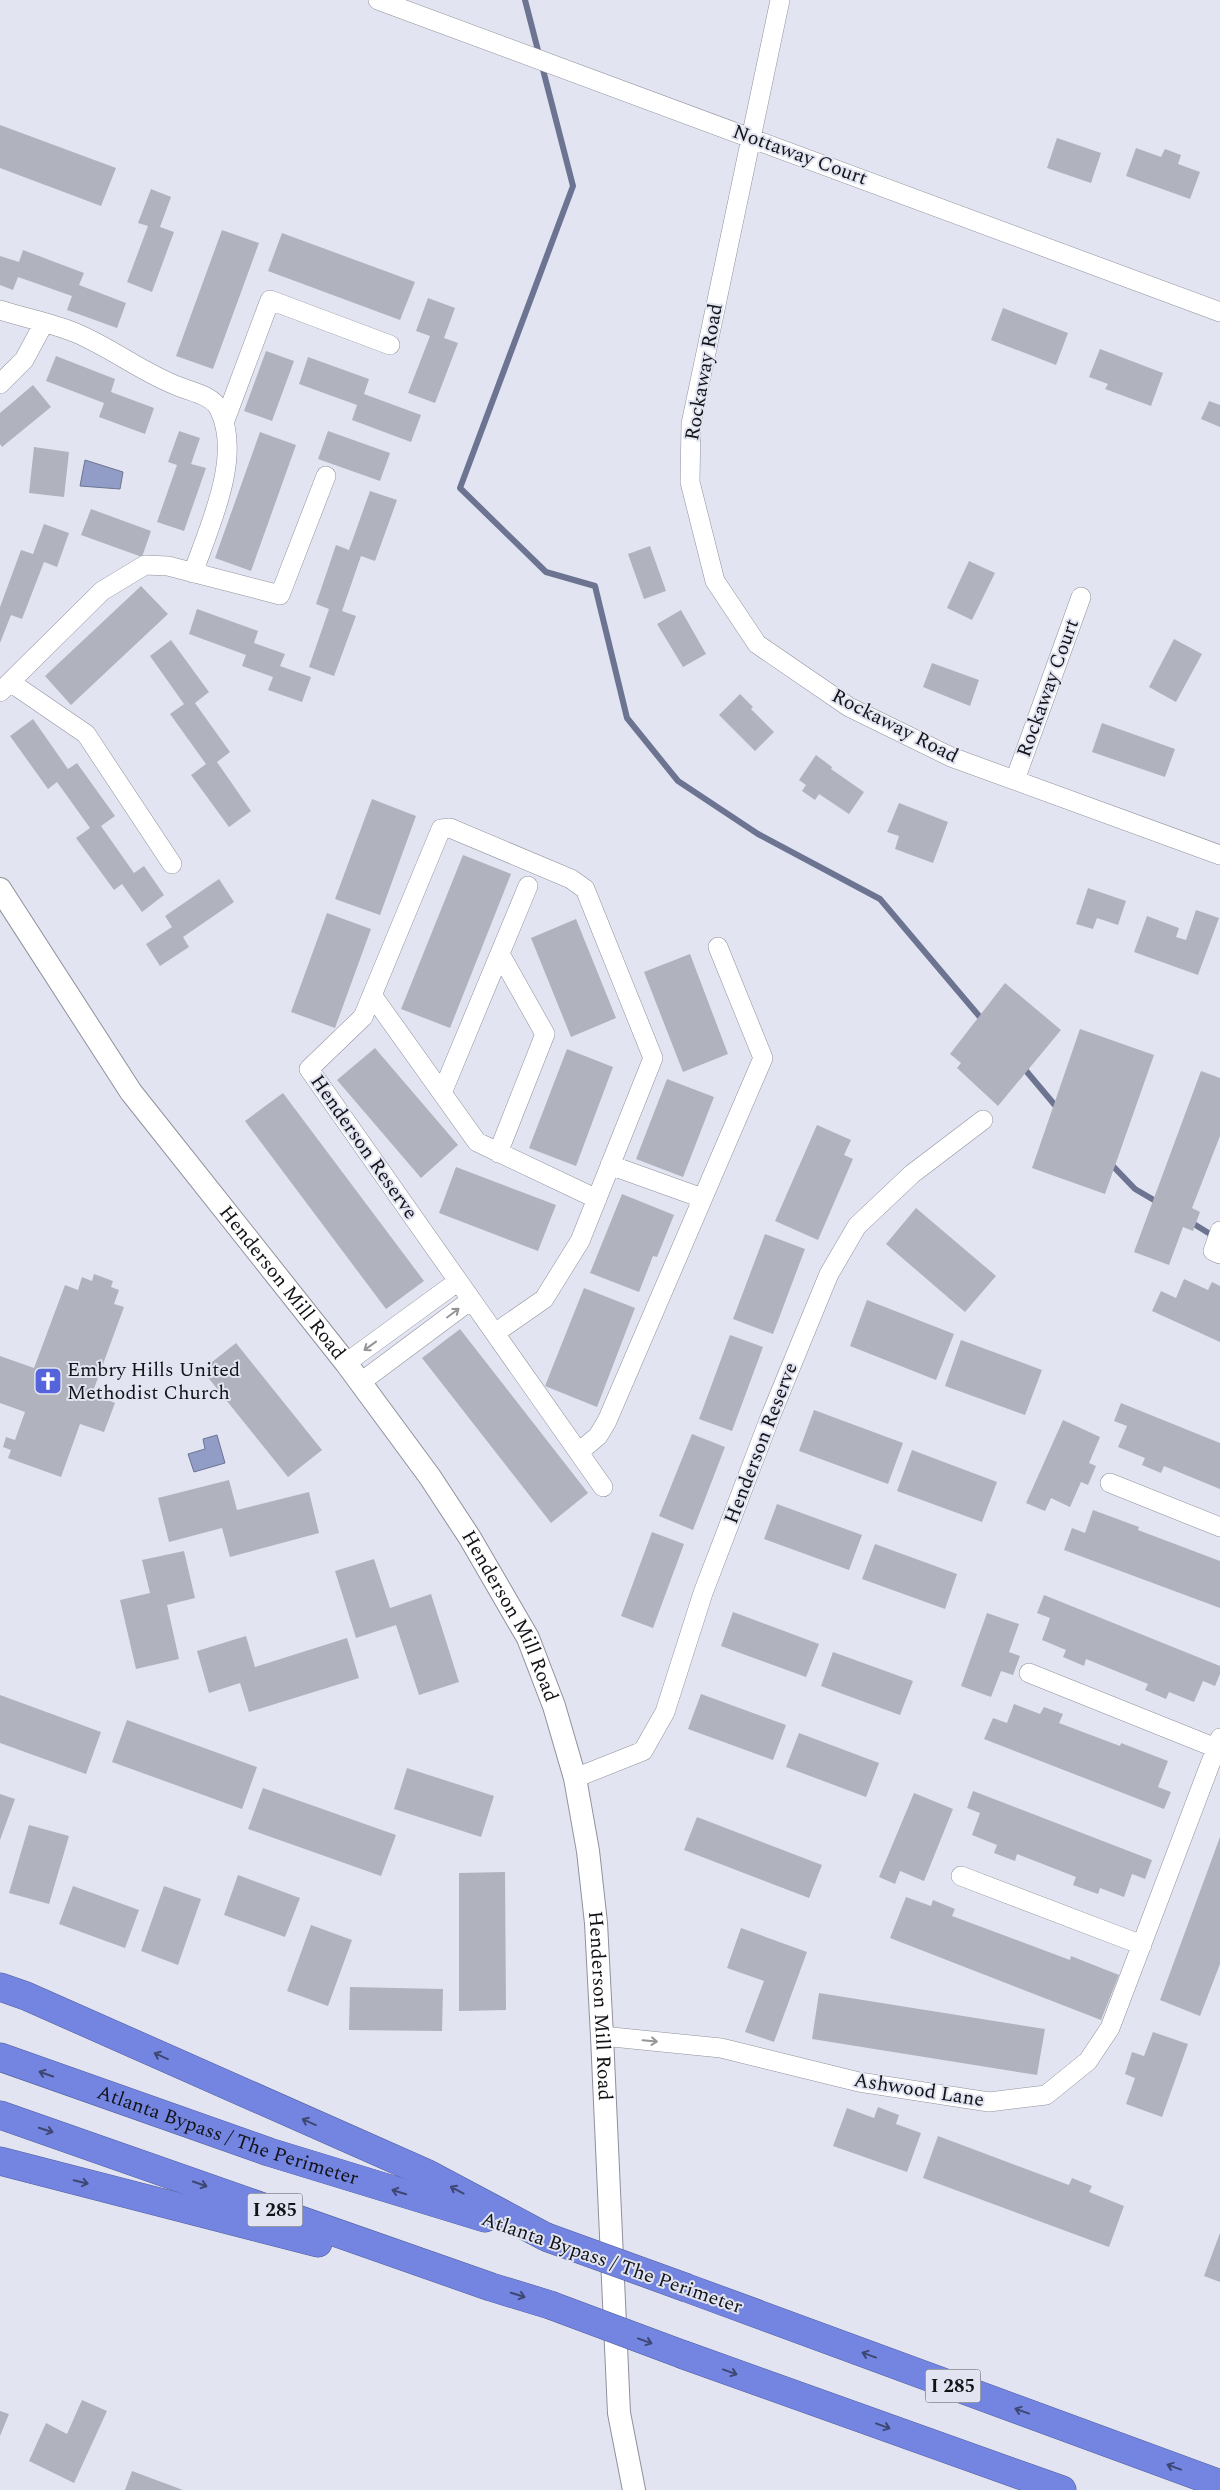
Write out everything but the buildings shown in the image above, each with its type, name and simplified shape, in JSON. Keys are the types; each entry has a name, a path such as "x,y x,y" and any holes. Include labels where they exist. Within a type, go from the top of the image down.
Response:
{"highway":[{"path":"0,1987 26,1996 428,2174 546,2237"},
{"name":"Atlanta Bypass / The Perimeter","path":"0,2057 269,2152 546,2237 1220,2484"},
{"name":"I 285","path":"0,2115 491,2287 550,2305 1062,2490"},
{"path":"0,2161 491,2287"}],"street":[{"name":"Nottaway Court","path":"378,0 750,136 1220,312"},
{"name":"Rockaway Road","path":"780,0 691,424 690,482 715,581 757,644 849,707 951,756 1220,855"},
{"path":"224,423 270,300 390,344"},
{"path":"0,310 76,333 176,386 206,396 218,407 224,423 228,454 224,477 193,573"},
{"path":"0,384 24,360 44,323"},
{"path":"172,864 86,734 5,687 102,591 145,565 168,566 280,595 326,476"},
{"name":"Rockaway Court","path":"1015,780 1081,597"},
{"name":"Henderson Reserve","path":"495,1333 544,1299 580,1241 653,1058 585,889 571,879 450,828 441,829 363,1016 309,1069 603,1487"},
{"path":"442,1093 528,886"},
{"name":"Henderson Mill Road","path":"0,889 132,1092 361,1382 430,1478 470,1538 528,1638 554,1706 575,1778 589,1860 596,1923 619,2413 634,2490"},
{"path":"579,1452 598,1436 607,1421 763,1058 718,946"},
{"path":"498,1153 545,1034 500,954"},
{"path":"372,995 477,1142 596,1199"},
{"name":"Henderson Reserve","path":"575,1778 643,1751 665,1712 703,1593 771,1415 829,1274 857,1226 912,1174 983,1120"},
{"path":"610,1165 702,1198"},
{"path":"1220,1231 1214,1250 1220,1254"},
{"path":"346,1363 457,1282"},
{"path":"361,1382 471,1300"},
{"path":"392,1330 406,1349"},
{"path":"1110,1483 1220,1527"},
{"path":"1029,1673 1218,1743"},
{"name":"Ashwood Lane","path":"602,2036 721,2048 859,2082 990,2102 1046,2095 1088,2061 1110,2028 1218,1743"},
{"path":"961,1876 1142,1945"}],"water":[{"path":"85,460 123,472 120,489 80,486"},
{"path":"217,1435 225,1463 194,1472 188,1454 205,1449 203,1439"}],"waterway":[{"path":"525,0 573,186 460,488 546,572 595,586 627,718 678,781 758,834 880,899 985,1023"},
{"path":"1022,1066 1059,1110"},
{"path":"1109,1162 1135,1189 1159,1203"},
{"path":"1189,1221 1215,1237"}],"place":[{"name":"Embry Hills United Methodist Church","path":"48,1381"}]}
